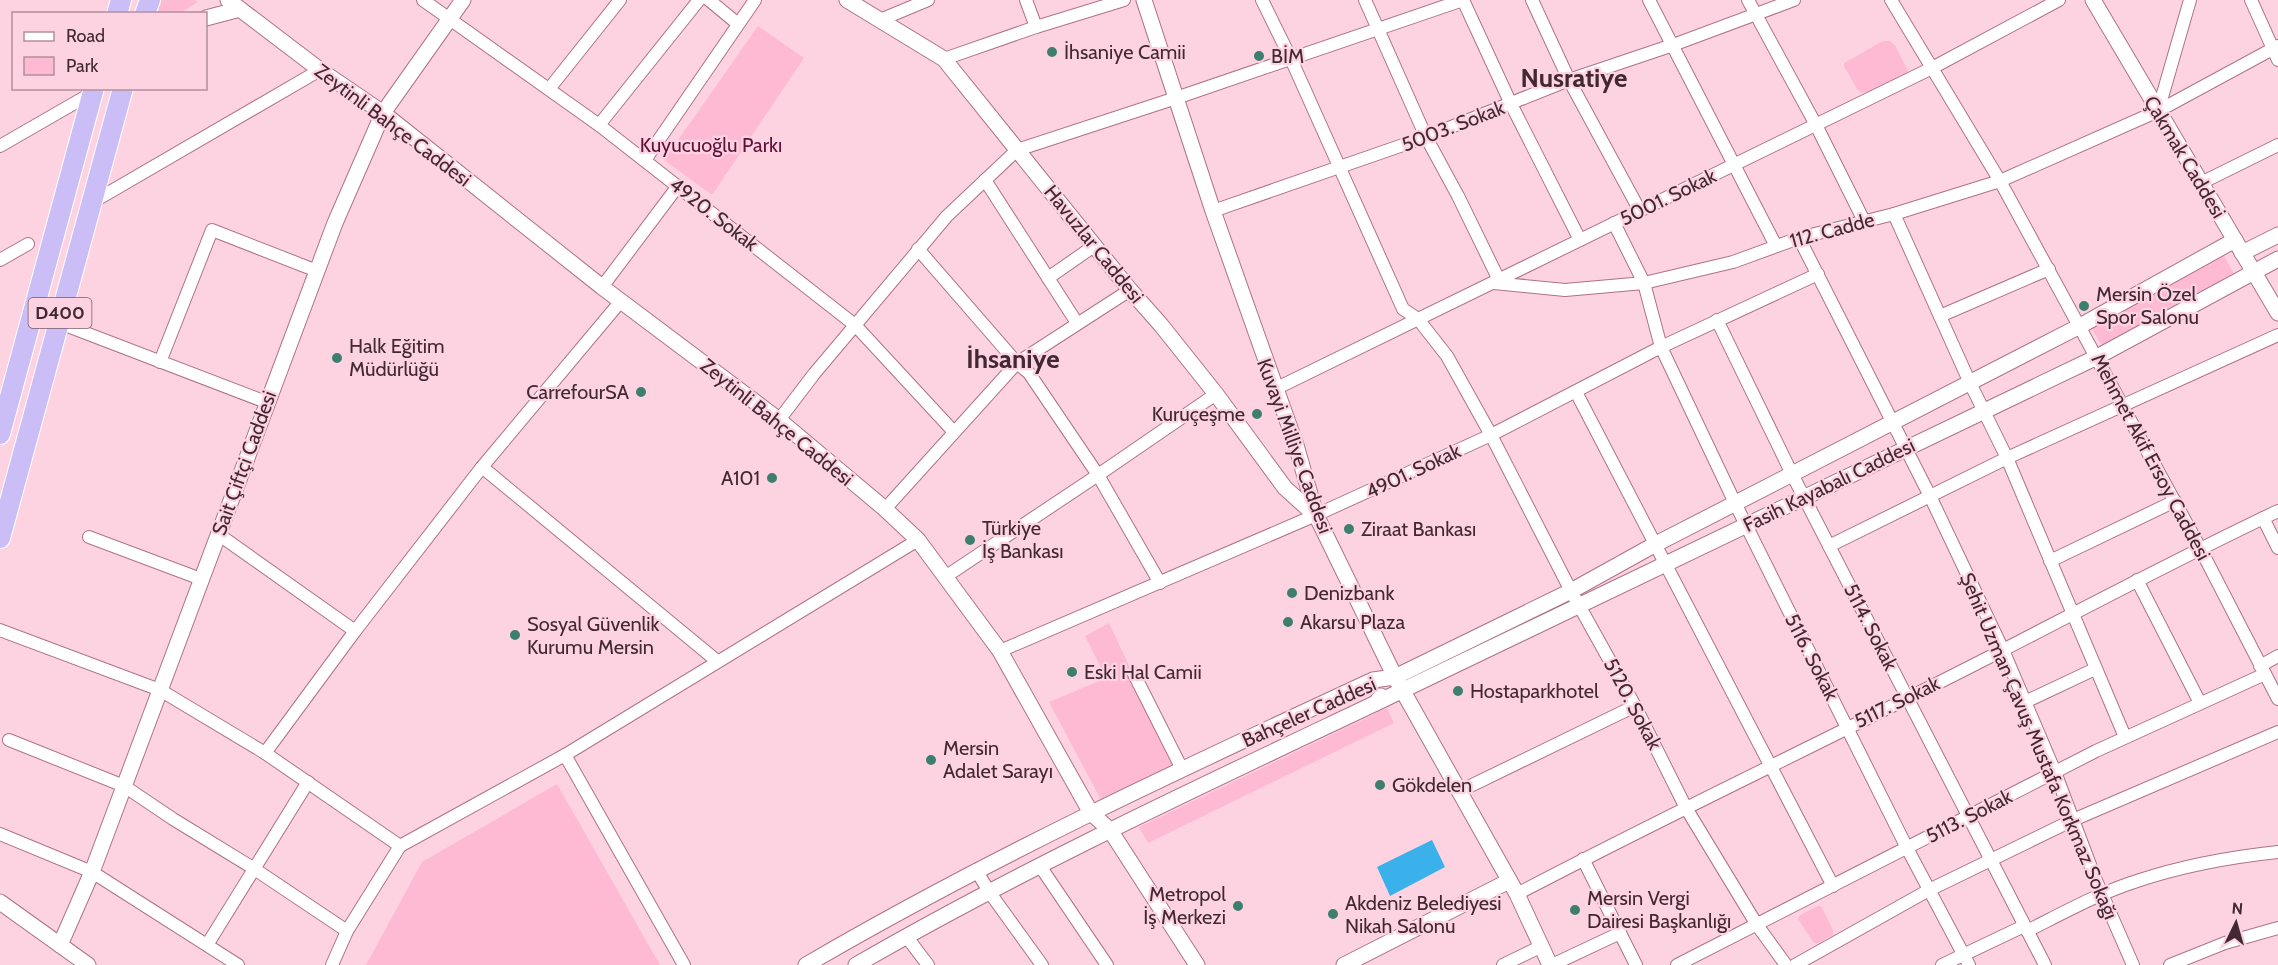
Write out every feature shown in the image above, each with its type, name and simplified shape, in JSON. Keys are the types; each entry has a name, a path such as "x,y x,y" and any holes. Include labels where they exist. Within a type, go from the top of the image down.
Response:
{"highway":[{"name":"D400","path":"0,538 57,322 122,90"},
{"name":"D400","path":"0,434 7,380 93,91"}],"street":[{"name":"Zeytinli Bahçe Caddesi","path":"228,0 320,70 383,113 602,287 779,420 885,509 918,540 1000,651 1091,813 1110,830 1197,965"},
{"name":"4920. Sokak","path":"423,0 599,125 855,325 954,432"},
{"name":"Sait Çiftçi Caddesi","path":"60,945 92,872 316,271 383,113 463,0"},
{"path":"549,89 620,0"},
{"path":"599,125 699,0"},
{"path":"709,0 738,24"},
{"path":"645,160 755,0"},
{"name":"Havuzlar Caddesi","path":"847,0 944,59 1216,393 1285,488 1316,515"},
{"path":"880,20 928,0"},
{"path":"1026,0 1036,27"},
{"path":"944,59 1124,0"},
{"name":"Kuvayi Milliye Caddesi","path":"1144,0 1213,211 1296,445 1316,515 1398,683 1517,894 1551,965"},
{"name":"5120. Sokak","path":"1262,0 1291,59 1403,309 1418,319 1447,356 1491,435 1571,591 1635,706 1686,808 1756,925 1786,965"},
{"path":"1365,0 1426,137 1458,196 1496,281"},
{"path":"779,420 813,374 947,216 1017,150 1463,0 1511,104 1580,240"},
{"path":"1532,0 1569,80 1640,211"},
{"path":"1649,0 1776,246"},
{"path":"1748,0 1816,125 1864,221"},
{"name":"5003. Sokak","path":"1213,211 1426,137 1569,80 1673,45 1794,0"},
{"name":"Mehmet Akif Ersoy Caddesi","path":"1891,0 2000,181 2049,268 2200,548 2278,699"},
{"name":"5001. Sokak","path":"1275,389 1932,68 2059,0"},
{"name":"Çakmak Caddesi","path":"2093,0 2278,313"},
{"path":"2158,111 2190,0"},
{"path":"2252,0 2276,52"},
{"path":"207,18 240,9"},
{"name":"112. Cadde","path":"1496,281 1565,290 1644,283 1733,262 1799,238 1893,214 2000,181 2158,111 2276,52"},
{"path":"90,203 320,70"},
{"path":"0,146 93,91"},
{"path":"2201,183 2278,145"},
{"path":"985,180 1077,323"},
{"path":"602,287 678,186"},
{"path":"1893,214 2007,458 2125,737"},
{"name":"5116. Sokak","path":"1614,223 1644,283 1661,347 1735,503 1907,848 1966,959"},
{"path":"160,362 212,230 316,271"},
{"name":"Fasih Kayabalı Caddesi","path":"1376,702 1398,683 1735,503 2239,246 2278,235"},
{"name":"Şehit Uzman Çavuş Mustafa Korkmaz Sokağı","path":"1799,238 1929,496 2003,650 2133,965"},
{"path":"0,260 28,244"},
{"path":"1048,278 1094,246"},
{"path":"918,249 1017,363 1029,373 1098,475 1160,583"},
{"name":"Fasih Kayabalı Caddesi","path":"1398,683 1579,605 2097,357 2278,259"},
{"path":"1940,316 2049,268"},
{"name":"4901. Sokak","path":"1000,651 1316,515 1491,435 1661,347 1818,274"},
{"path":"885,509 1017,363 1130,290"},
{"path":"264,753 482,467 621,301"},
{"name":"5114. Sokak","path":"1717,320 1792,474 2045,965"},
{"path":"57,322 266,402"},
{"path":"1830,546 2007,458 2278,334"},
{"path":"1576,392 1833,886"},
{"path":"945,578 1216,393"},
{"path":"482,467 717,661"},
{"path":"2050,561 2175,501"},
{"name":"5117. Sokak","path":"1517,894 2003,650 2200,548 2278,511"},
{"path":"2263,518 2278,548"},
{"path":"218,534 355,632"},
{"path":"89,537 201,579"},
{"path":"336,963 347,931 400,846 565,755 670,693 717,661 918,540"},
{"path":"2137,580 2200,703"},
{"path":"0,630 160,690 264,753 400,846"},
{"name":"5113. Sokak","path":"1677,965 2055,772 2200,703 2263,670 2278,656"},
{"path":"2025,702 2095,669"},
{"path":"1134,674 1182,769"},
{"name":"Bahçeler Caddesi","path":"806,965 976,870 1182,769 1373,680 1398,683"},
{"name":"Bahçeler Caddesi","path":"856,965 906,936 1110,830 1376,702"},
{"path":"1460,791 1635,706"},
{"path":"1795,965 1929,890 2073,820 2278,732"},
{"path":"9,740 124,786 254,868 347,931"},
{"path":"565,755 684,965"},
{"path":"207,945 308,782"},
{"path":"0,834 92,872 238,965"},
{"path":"1942,965 1966,959 2025,928 2138,880 2232,857 2278,852"},
{"path":"1584,859 1636,965"},
{"path":"1040,866 1107,965"},
{"path":"976,870 1042,965"},
{"path":"1344,965 1509,880"},
{"path":"0,902 88,965"},
{"path":"2170,965 2225,943 2278,928"},
{"path":"1551,965 1620,933"},
{"path":"906,936 928,965"},
{"path":"1503,965 1542,946"}],"green space":[{"path":"160,0 198,2 182,12 156,12"},
{"name":"Kuyucuoğlu Parkı","path":"758,26 804,58 712,195 664,160"},
{"path":"1883,41 1890,41 1895,45 1908,71 1906,76 1872,91 1861,93 1844,63"},
{"path":"2222,252 2235,276 2103,348 2090,325"},
{"path":"1109,623 1176,766 1101,800 1049,702 1106,678 1085,636"},
{"path":"1387,708 1394,723 1148,843 1139,827"},
{"path":"557,784 660,965 366,965 422,862"},
{"path":"1821,906 1833,930 1833,935 1819,943 1814,943 1798,919 1800,915"}],"water":[{"path":"1432,840 1445,867 1390,896 1377,867"}],"place":[{"name":"İhsaniye Camii","path":"1052,52"},
{"name":"BİM","path":"1259,56"},
{"name":"Mersin Özel Spor Salonu","path":"2084,306"},
{"name":"Halk Eğitim Müdürlüğü","path":"337,358"},
{"name":"CarrefourSA","path":"641,392"},
{"name":"Kuruçeşme","path":"1257,414"},
{"name":"A101","path":"772,478"},
{"name":"Ziraat Bankası","path":"1349,529"},
{"name":"Türkiye İş Bankası","path":"970,540"},
{"name":"Denizbank","path":"1292,593"},
{"name":"Akarsu Plaza","path":"1288,622"},
{"name":"Sosyal Güvenlik Kurumu Mersin","path":"515,635"},
{"name":"Eski Hal Camii","path":"1072,672"},
{"name":"Hostaparkhotel","path":"1458,691"},
{"name":"Mersin Adalet Sarayı","path":"931,760"},
{"name":"Gökdelen","path":"1380,785"},
{"name":"Metropol İş Merkezi","path":"1238,906"},
{"name":"Mersin Vergi Dairesi Başkanlığı","path":"1575,910"},
{"name":"Akdeniz Belediyesi Nikah Salonu","path":"1333,914"}],"district":[{"name":"Nusratiye","path":"1574,78"},
{"name":"İhsaniye","path":"1013,359"}]}
